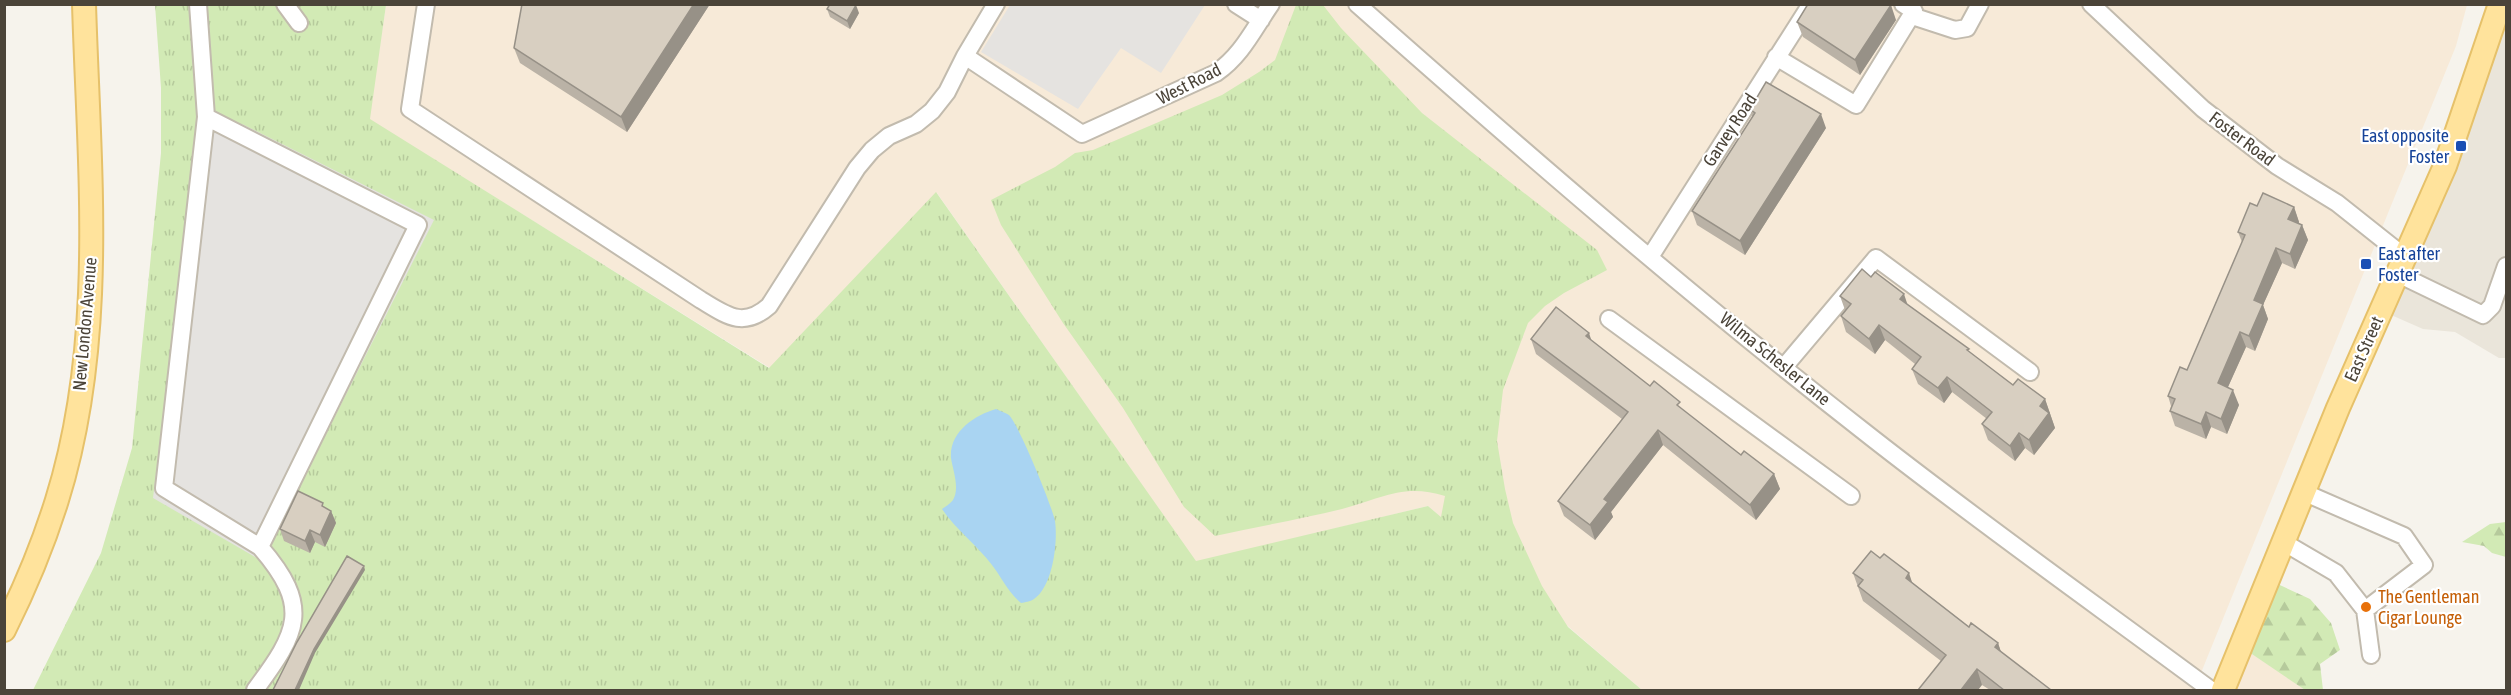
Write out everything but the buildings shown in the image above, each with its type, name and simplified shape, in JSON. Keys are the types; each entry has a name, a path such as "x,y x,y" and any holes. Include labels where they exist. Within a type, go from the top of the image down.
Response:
{"main road":[{"name":"New London Avenue","path":"4,630 25,589 58,499 79,402 89,307 92,244 84,4"},
{"name":"East Street","path":"2229,685 2283,542 2338,408 2445,166 2500,4"}],"street":[{"path":"198,4 206,117 164,488 260,547 284,577 294,605 294,616 285,648 255,690"},
{"path":"285,4 299,22"},
{"path":"426,4 410,109 709,305 727,315 741,319 751,318 769,306 857,168 872,150 889,136 916,124 932,111 947,92 996,4"},
{"path":"1236,4 1261,20"},
{"name":"West Road","path":"965,56 1082,134 1215,73 1230,63 1244,48 1271,4"},
{"name":"Wilma Schesler Lane","path":"1357,4 1650,257 1784,368 1870,437 2211,690"},
{"name":"Garvey Road","path":"1650,257 1810,4"},
{"path":"1776,57 1856,105 1908,10 1955,30 1967,28 1980,4"},
{"name":"Foster Road","path":"2091,4 2203,109 2277,166 2337,203 2402,265 2483,315 2492,306 2506,266"},
{"path":"206,117 418,225 260,547"},
{"path":"1784,368 1876,258 2030,372"},
{"path":"1609,319 1851,496"},
{"path":"2304,492 2404,536 2424,565 2366,610"},
{"path":"2283,542 2336,573 2366,610 2371,654"}],"shaded area":[{"path":"386,5 2467,5 2456,46 2194,690 1642,690 1428,506 1196,562 937,193 770,368 369,119"},
{"path":"1010,5 1205,5 1161,73 1121,48 1078,109 981,52"},
{"path":"2506,5 2506,358 2499,358 2455,332 2423,329 2382,311"},
{"path":"242,124 434,220 262,561 153,498 196,138"},
{"path":"2240,646 2282,674 2305,690 2221,690"}],"green space":[{"path":"155,5 386,5 370,119 769,368 936,192 1196,561 1428,506 1441,517 1445,496 1417,491 1392,494 1342,509 1215,536 1184,507 1123,408 1063,323 1001,225 991,200 1055,167 1075,153 1093,150 1222,95 1275,60 1296,5 1323,5 1341,28 1422,113 1597,250 1607,270 1564,293 1545,306 1528,323 1503,390 1497,441 1513,523 1542,586 1568,627 1642,690 33,690 101,553 132,448 161,153 161,88"},
{"path":"2506,522 2506,557 2492,553 2484,546 2462,542 2490,524"},
{"path":"2271,581 2310,599 2331,623 2340,650 2320,664 2323,690 2305,690 2240,646"}],"water":[{"path":"996,409 1009,415 1014,422 1042,484 1055,521 1055,551 1046,584 1034,599 1021,603 986,558 942,509 953,500 956,490 951,458 954,440 972,420"}],"place":[{"name":"East opposite Foster","path":"2461,146"},
{"name":"East after Foster","path":"2366,264"},
{"name":"The Gentleman Cigar Lounge","path":"2366,607"}]}
